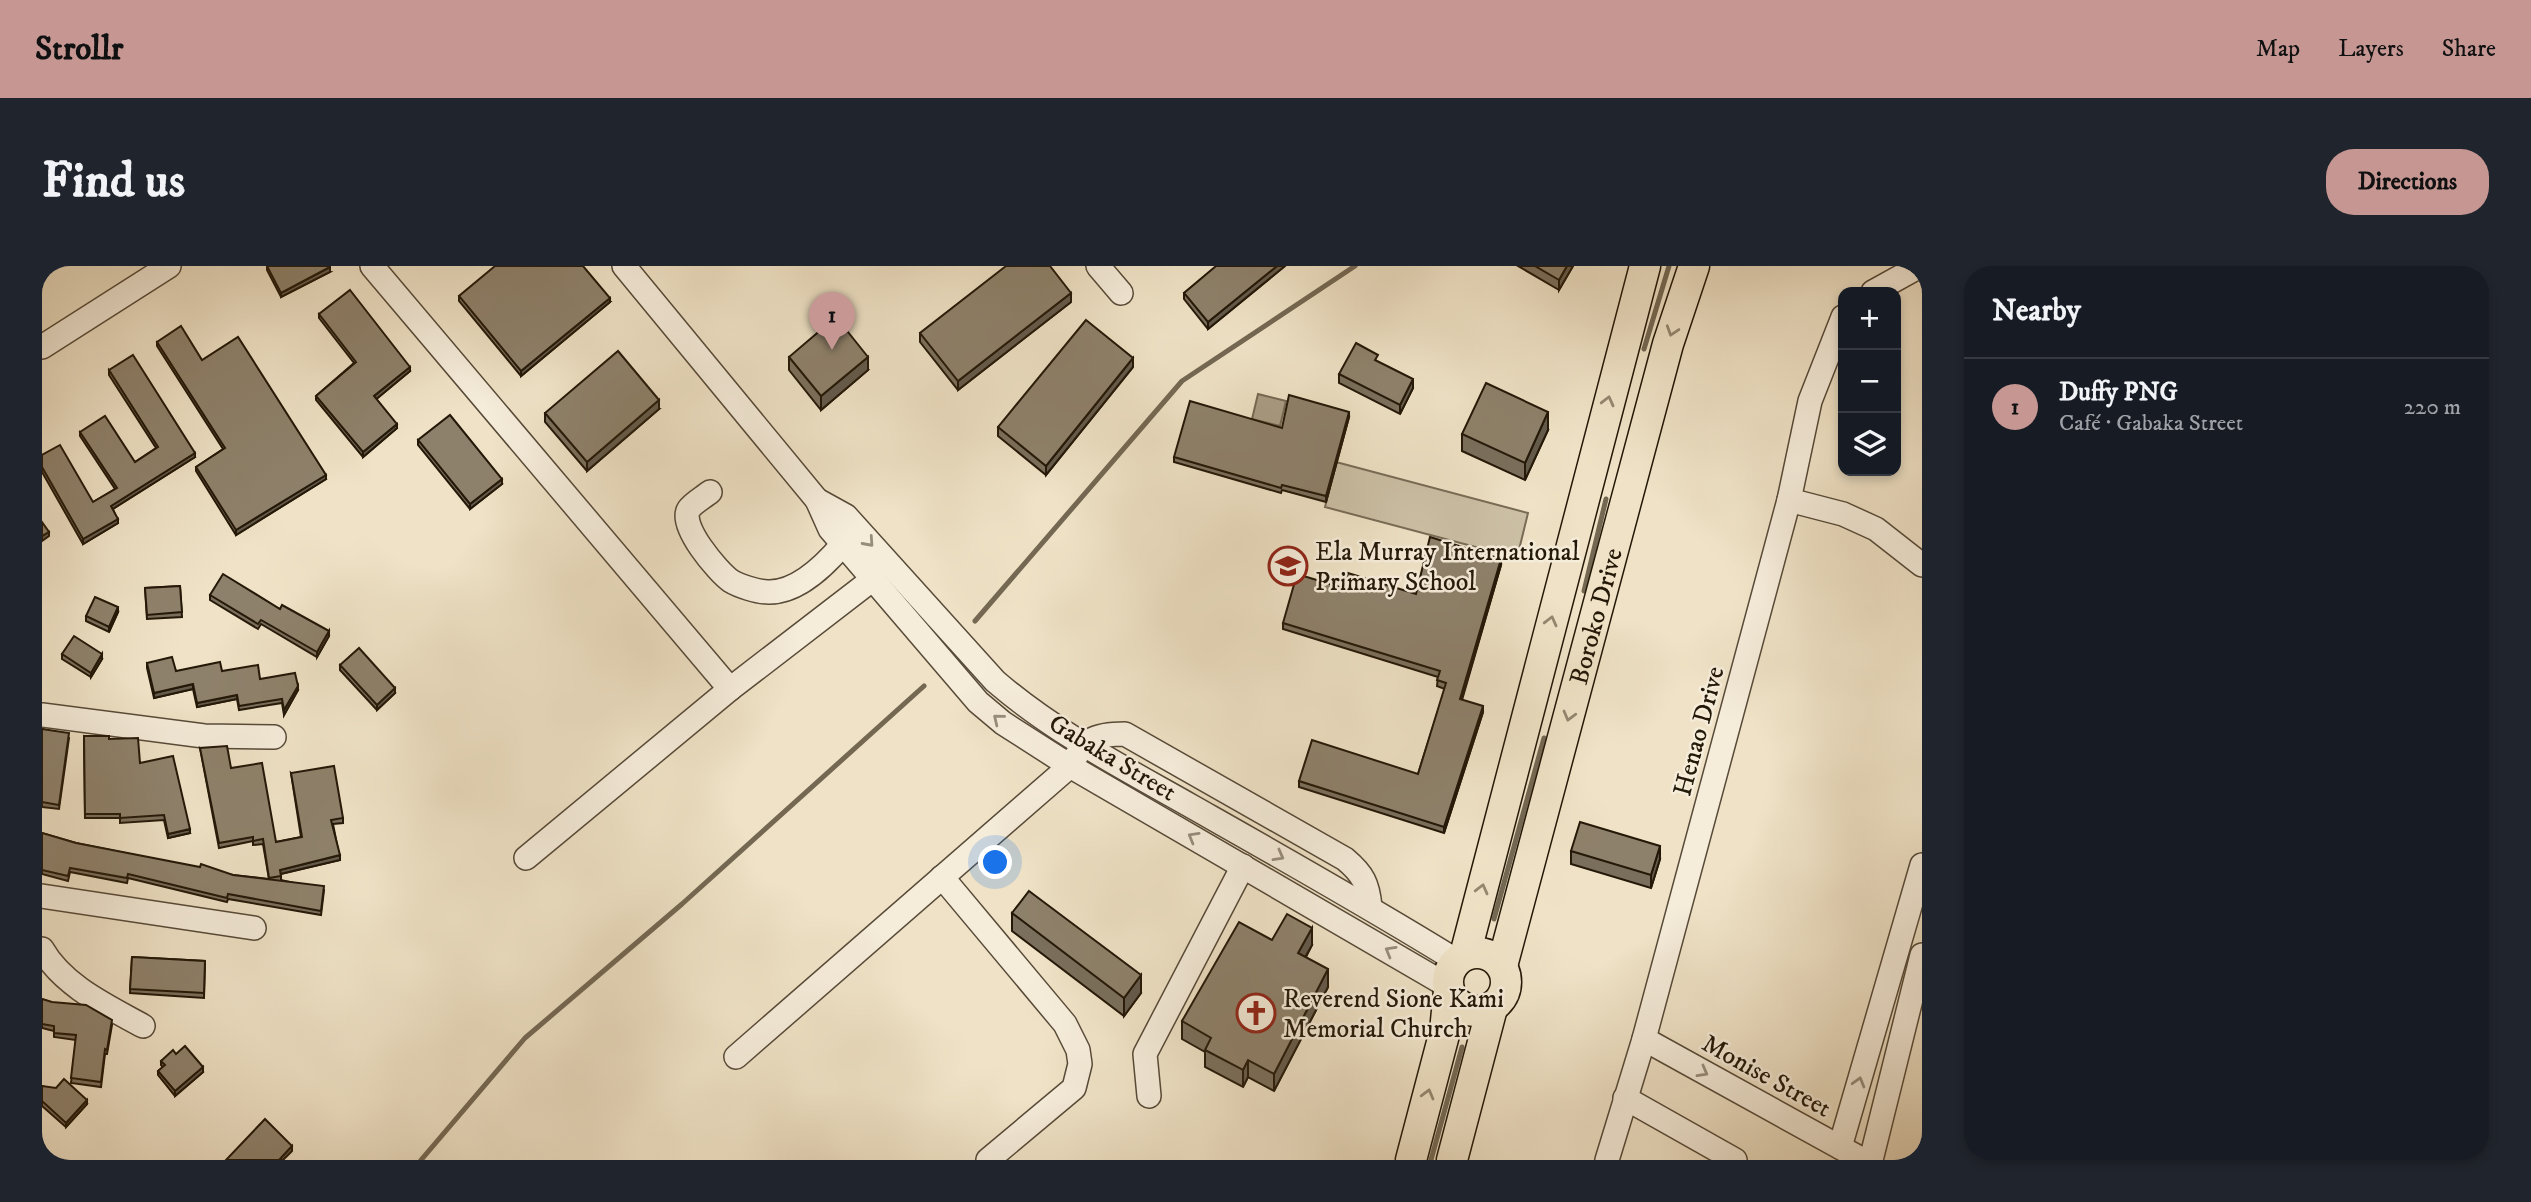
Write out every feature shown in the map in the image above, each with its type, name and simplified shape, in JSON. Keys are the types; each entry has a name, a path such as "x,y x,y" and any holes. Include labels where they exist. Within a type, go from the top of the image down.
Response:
{"main road":[{"name":"Boroko Drive","path":"1411,1160 1445,1031 1455,973 1645,266"},
{"name":"Boroko Drive","path":"1502,967 1668,344 1694,266"},
{"path":"1485,954 1502,967 1507,985 1499,1002 1492,1008 1471,1011 1457,1004 1455,973 1485,954"},
{"path":"1452,1160 1492,1008"}],"street":[{"path":"42,347 170,266"},
{"path":"372,266 730,689"},
{"name":"Gabaka Street","path":"624,266 817,500 830,529 978,702 1003,723 1070,766 1243,866 1455,973"},
{"path":"1098,266 1122,293"},
{"path":"1882,287 1920,266"},
{"name":"Henao Drive","path":"1607,1160 1644,1039 1789,500 1810,401 1838,330"},
{"path":"710,492 689,509 687,517 699,548 731,581 769,592 786,587 820,572 843,544"},
{"name":"Gabaka Street","path":"817,500 846,516 995,681 1019,702 1082,744 1370,907 1455,973"},
{"path":"1789,500 1843,514 1865,524 1922,565"},
{"path":"526,858 730,689 873,579"},
{"path":"42,715 204,736 274,737"},
{"path":"736,1057 1070,766 1082,744 1104,734 1125,734 1345,859 1360,872 1368,884 1370,907"},
{"path":"1856,1157 1922,865"},
{"path":"1149,1096 1145,1055 1243,866"},
{"path":"942,877 1065,1024 1078,1050 1080,1064 1074,1088 988,1160"},
{"path":"42,896 254,928"},
{"path":"42,949 53,967 101,1003 143,1026"},
{"path":"1856,1157 1922,955"},
{"name":"Monise Street","path":"1644,1039 1856,1157"},
{"path":"1625,1098 1735,1160"}],"shaded area":[{"path":"1258,394 1286,401 1280,426 1252,419"},
{"path":"1336,462 1528,513 1517,558 1325,507"}],"building":[{"path":"267,266 330,266 330,267 281,293"},
{"path":"495,266 583,266 610,298 521,371 459,296"},
{"path":"1006,266 1050,266 1071,293 958,381 920,333"},
{"path":"1216,266 1277,266 1208,322 1184,293"},
{"path":"1535,266 1567,266 1559,280"},
{"path":"350,290 410,367 374,396 397,424 363,452 316,396 356,362 319,314"},
{"path":"836,317 868,357 821,396 789,357"},
{"path":"1086,320 1133,358 1046,466 998,427"},
{"path":"181,326 202,360 238,337 326,475 236,530 196,467 225,448 157,342"},
{"path":"1356,343 1378,355 1375,360 1413,379 1400,405 1339,374"},
{"path":"618,351 659,400 587,462 545,413"},
{"path":"133,355 195,453 111,506 118,519 83,539 42,467 42,455 60,445 93,502 117,488 80,432 105,416 135,462 158,447 109,370"},
{"path":"1486,383 1548,412 1525,463 1462,434"},
{"path":"1289,395 1349,412 1326,496 1282,485 1281,488 1174,457 1190,401 1282,428"},
{"path":"450,415 502,479 470,504 418,440"},
{"path":"42,522 49,532 42,536"},
{"path":"1430,537 1501,559 1460,699 1483,706 1444,827 1299,781 1312,740 1418,774 1446,683 1437,680 1440,671 1283,623 1297,574 1343,588 1348,573 1416,594"},
{"path":"223,574 280,609 282,605 329,631 317,652 261,620 258,624 210,595"},
{"path":"180,586 182,612 147,615 145,588"},
{"path":"95,597 118,607 109,627 86,616"},
{"path":"74,636 102,654 91,673 62,654"},
{"path":"359,648 395,688 377,705 340,665"},
{"path":"172,657 176,671 220,662 222,671 258,665 260,679 295,673 298,686 284,710 282,699 239,706 237,695 197,703 193,684 154,693 147,663"},
{"path":"42,729 69,733 59,805 42,802"},
{"path":"84,736 138,738 140,763 173,756 190,829 168,834 164,815 120,818 120,814 85,814"},
{"path":"227,746 231,768 262,763 276,842 302,837 291,773 334,766 343,818 331,820 340,855 280,870 281,876 269,878 263,839 253,841 253,837 219,843 200,748"},
{"path":"1580,822 1660,846 1651,875 1571,851"},
{"path":"42,833 76,843 200,867 201,864 233,875 324,886 321,911 228,894 227,898 128,874 127,878 70,868 68,876 42,870"},
{"path":"1029,891 1141,975 1124,998 1012,913"},
{"name":"Reverend Sione Kami Memorial Church","path":"1287,914 1312,928 1298,953 1328,969 1274,1074 1248,1060 1243,1070 1205,1050 1211,1038 1182,1021 1239,922 1272,940"},
{"path":"132,957 205,961 204,993 130,989"},
{"path":"42,999 86,1005 112,1020 101,1082 71,1078 76,1035 54,1033 54,1026 42,1024"},
{"path":"185,1046 203,1067 175,1091 158,1071 165,1065 161,1061 173,1050 176,1054"},
{"path":"64,1079 87,1100 66,1123 42,1101 42,1086 56,1088"},
{"path":"265,1119 292,1146 279,1160 226,1160"}],"waterway":[{"path":"975,621 1182,381 1355,266"},
{"path":"1644,349 1669,266"},
{"path":"1584,591 1606,499"},
{"path":"421,1160 525,1038 682,904 924,686"},
{"path":"1494,919 1544,738"},
{"path":"1431,1160 1462,1047"}],"place":[{"name":"Duffy PNG","path":"832,350"},
{"name":"Ela Murray International Primary School","path":"1288,566"},
{"name":"Reverend Sione Kami Memorial Church","path":"1256,1013"}]}
